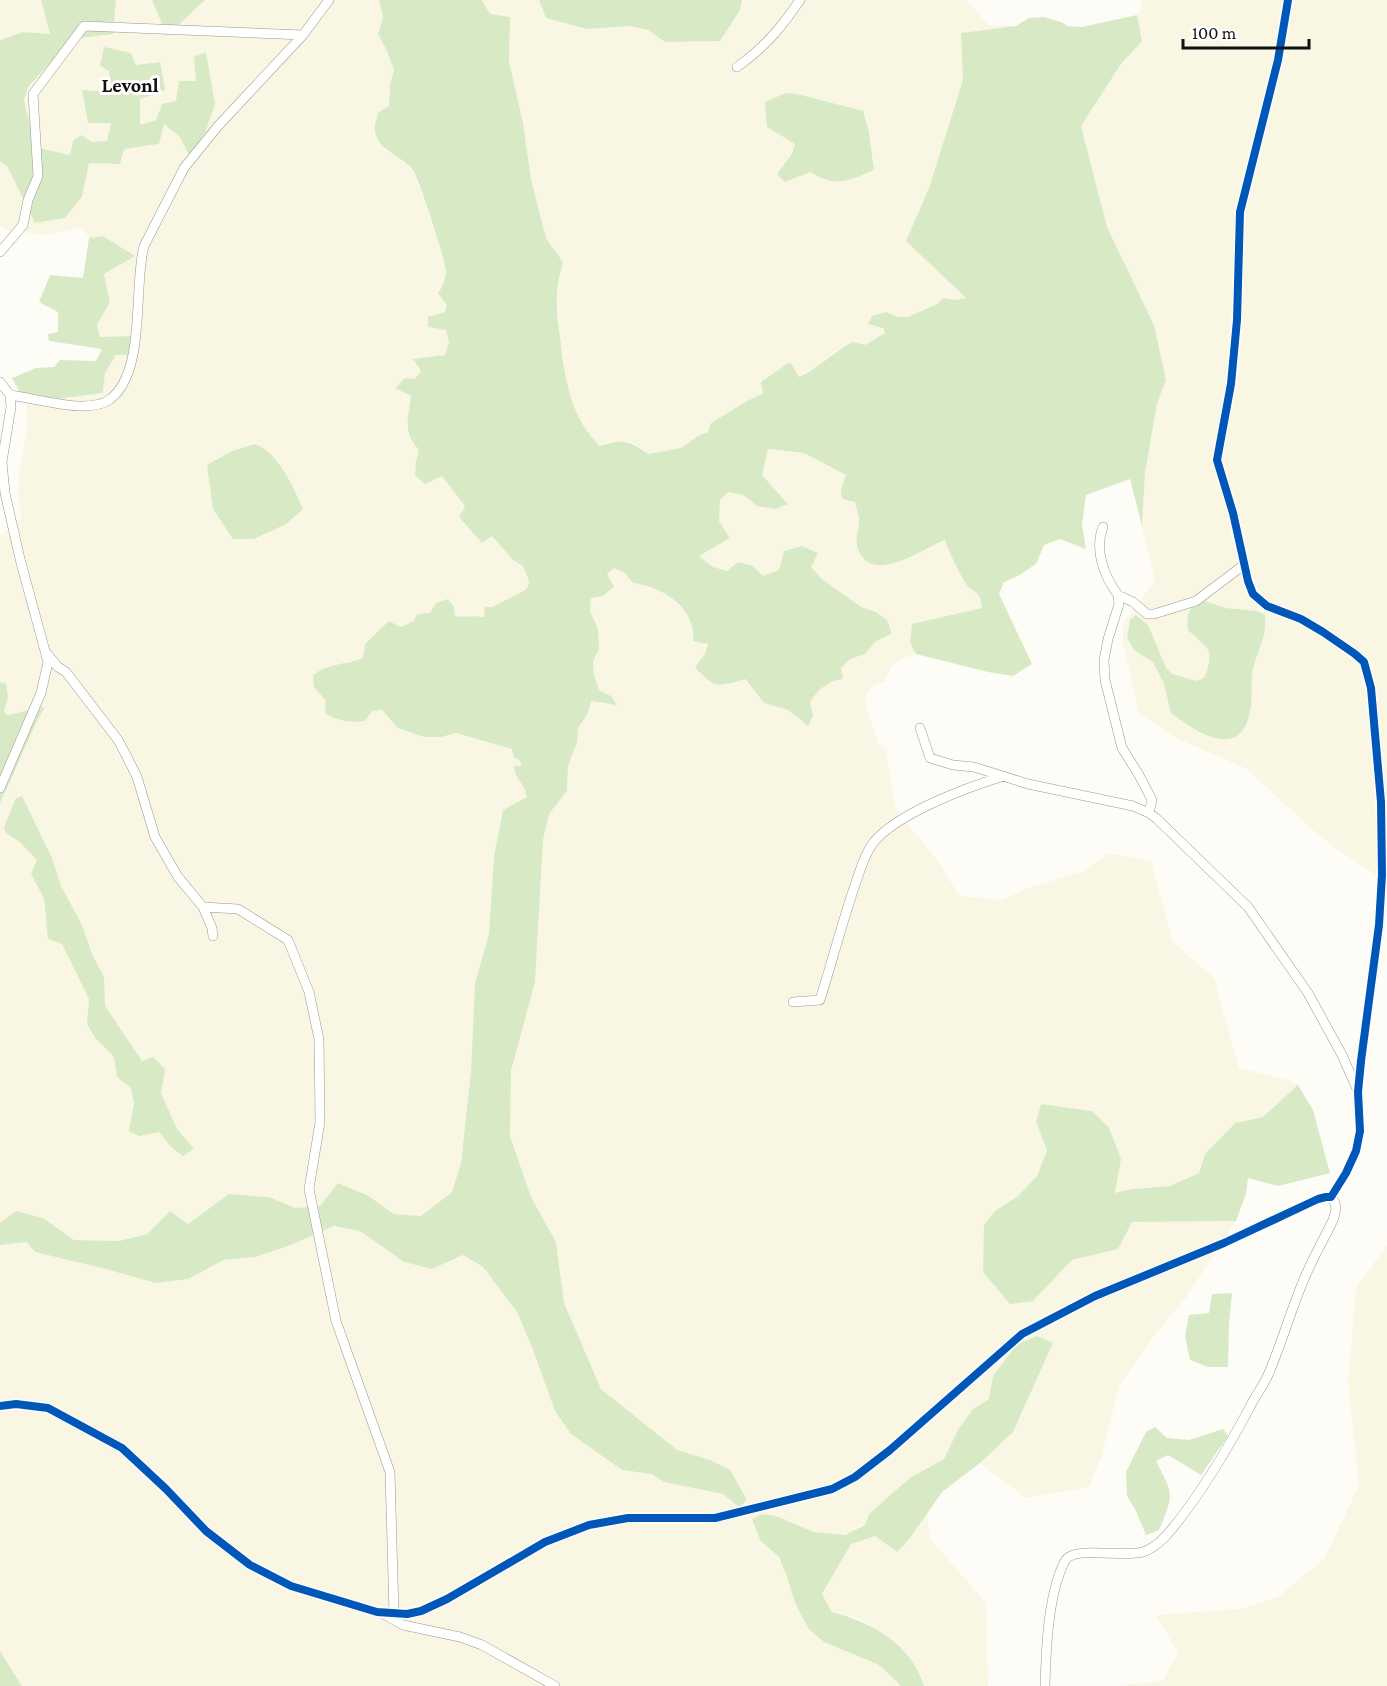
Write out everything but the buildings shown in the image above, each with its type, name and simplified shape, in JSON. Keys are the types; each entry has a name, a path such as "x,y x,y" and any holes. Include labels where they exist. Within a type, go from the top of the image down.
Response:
{"street":[{"path":"10,395 81,406 98,404 110,399 122,385 134,350 139,317 141,258 144,246 184,168 218,126 303,35 330,0"},
{"path":"737,67 753,56 776,34 800,0"},
{"path":"1288,0 1278,60 1240,212 1236,331 1229,401 1217,460 1253,594 1267,606 1323,632 1364,662 1368,674 1378,758 1382,875 1376,956 1358,1092 1360,1131 1356,1151 1347,1173 1331,1197"},
{"path":"0,252 23,225 28,201 38,176 33,94 84,26 303,35"},
{"path":"0,382 10,395 11,416 2,462 3,480 20,559 48,668 41,693 0,789"},
{"path":"1103,527 1099,545 1105,573 1118,595 1119,604 1104,660 1105,680 1122,748 1152,800 1149,813"},
{"path":"1118,595 1133,602 1148,614 1154,614 1196,601 1245,564"},
{"path":"46,653 58,667 66,672 118,740 137,777 154,837 178,877 203,907 213,936"},
{"path":"920,728 930,758 953,765 974,767 1028,784 1133,806 1149,813 1248,907 1308,993 1342,1055 1358,1092"},
{"path":"793,1002 820,1000 844,916 866,854 873,843 883,833 943,798 1004,777"},
{"path":"203,907 238,909 288,940 309,992 319,1040 320,1122 309,1189 336,1321 390,1472 394,1614"},
{"path":"377,1612 407,1614 421,1611 447,1599 545,1542 589,1525 628,1518 715,1518 832,1489 855,1476 890,1450 1022,1334 1095,1296 1224,1243 1318,1199 1331,1197"},
{"path":"1045,1686 1047,1635 1056,1585 1065,1559 1071,1553 1080,1552 1123,1555 1141,1553 1152,1548 1164,1538 1180,1518 1216,1464 1267,1378 1305,1278 1334,1220 1335,1202 1331,1197"},
{"path":"0,1406 16,1404 48,1408 122,1448 206,1530 250,1565 291,1586 377,1612 404,1625 460,1637 482,1645 555,1686"}],"shaded area":[{"path":"0,0 41,0 50,34 23,32 0,40"},
{"path":"116,0 152,0 168,36 205,0 379,0 383,18 378,34 394,70 390,84 385,151 399,157 413,170 434,227 446,270 443,288 445,312 428,317 438,329 446,329 449,342 445,356 414,359 421,371 404,393 411,396 406,427 419,450 416,461 442,476 465,506 459,518 482,543 492,536 513,560 523,566 529,581 524,591 492,607 484,617 465,618 430,613 417,614 414,621 400,627 389,622 365,643 363,658 344,663 314,687 325,700 372,711 382,710 398,728 424,737 441,737 455,733 512,749 522,766 518,779 525,785 527,797 503,810 494,856 489,934 475,983 471,1071 461,1163 452,1192 421,1216 394,1214 367,1195 339,1183 321,1206 295,1208 269,1197 229,1194 188,1224 170,1211 147,1234 119,1241 74,1240 43,1218 16,1211 0,1223 0,803 16,770 29,734 45,707 30,708 17,715 6,716 4,710 6,684 0,682 0,536 21,519 18,493 19,473 27,430 26,403 103,393 105,373 132,336 101,338 97,325 110,302 104,274 134,256 103,236 89,238 82,227 46,235 7,230 0,225 0,162 7,166 35,223 82,197 89,163 120,164 124,149 159,144 164,124 180,137 189,154 196,82 156,120 139,125 140,99 160,62 109,71 110,92 82,90 111,123 107,141 92,142 70,155 35,147 24,100 28,87"},
{"path":"482,0 539,0 547,18 587,29 630,26 648,30 665,42 740,11 742,0 966,0 989,25 1016,26 962,33 963,80 929,188 906,241 966,298 956,300 943,298 937,304 908,317 898,317 886,312 883,328 885,333 865,346 835,351 822,364 798,377 790,362 762,382 763,393 711,423 708,432 681,448 648,454 631,442 615,442 600,447 589,435 574,409 562,368 557,292 563,262 546,238 531,179 523,123 509,62 510,17 490,14","holes":["833,104 863,112 869,132 874,170 825,181 810,172 777,174 792,154 795,144"]},
{"path":"1142,0 1387,0 1387,882 1335,848 1247,769 1172,736 1139,713 1123,644 1123,624 1155,580 1142,526 1145,473 1157,404 1166,380 1154,325 1107,227 1081,126 1121,64 1142,41 1137,15 1142,9"},
{"path":"768,449 804,453 846,475 841,489 855,502 859,521 857,532 916,554 945,540 966,584 974,588 981,596 983,608 966,611 910,642 916,654 901,659 891,667 885,681 874,686 865,695 866,707 879,745 886,749 895,808 934,856 960,896 1001,900 1031,887 1085,871 1108,853 1151,861 1173,942 1214,978 1239,1068 1288,1080 1298,1085 1263,1117 1235,1123 1205,1154 1199,1173 1170,1186 1132,1189 1115,1194 1121,1159 1092,1111 1041,1104 1036,1122 1047,1150 1037,1176 1018,1196 995,1211 1053,1279 1072,1260 1118,1249 1132,1222 1236,1221 1185,1299 1153,1337 1119,1386 1102,1454 1089,1487 1026,1498 980,1463 1013,1432 1053,1343 993,1376 989,1399 972,1410 958,1430 944,1459 910,1479 869,1514 865,1524 846,1535 814,1532 776,1516 760,1540 779,1557 824,1642 879,1665 901,1686 22,1686 0,1651 0,1245 28,1242 98,1267 156,1283 188,1279 224,1260 255,1257 291,1245 334,1226 360,1231 404,1262 432,1269 463,1255 483,1267 517,1312 571,1434 622,1470 652,1474 664,1482 723,1494 739,1507 710,1460 677,1451 601,1389 564,1303 556,1242 531,1197 510,1136 511,1071 535,982 543,840 549,814 567,791 568,766 577,742 578,728 588,713 591,701 606,704 611,696 599,690 594,675 593,661 599,648 598,629 590,611 591,598 607,574 614,568 625,573 633,583 650,585 664,592 689,616 694,633 708,644 705,654 695,667 724,686 744,679 764,703 788,710 800,721 813,716 810,702 820,687 842,679 841,668 850,659 865,654 876,641 892,635 876,612 861,607 822,579 811,567 784,551 779,570 763,577 753,566 738,562 727,571 713,567 699,556 730,538 719,521 720,500 728,492 743,495 757,506 788,503 762,475"},
{"path":"1387,1245 1387,1686 1117,1686 1163,1681 1178,1653 1156,1615 1240,1609 1278,1597 1324,1559 1359,1485 1348,1383 1356,1288"},
{"path":"927,1513 930,1539 986,1603 988,1686 924,1686 920,1674 907,1653 885,1634 857,1618 832,1612 822,1594 851,1544 875,1535 897,1552"}],"green space":[{"path":"41,0 116,0 113,34 80,38 54,59 28,87 24,100 35,147 70,155 73,141 81,135 92,142 107,141 111,123 88,123 82,90 110,92 109,71 100,66 104,47 131,53 136,65 160,62 165,90 140,99 140,125 156,120 162,104 176,101 179,81 196,81 194,57 206,52 215,104 205,133 189,155 180,137 164,124 159,144 124,149 120,164 89,163 82,197 65,218 35,223 7,166 0,162 0,40 23,32 50,34"},
{"path":"152,0 205,0 167,36"},
{"path":"379,0 482,0 490,14 510,17 509,62 523,123 531,179 546,238 563,262 557,290 557,313 565,373 576,412 590,435 600,446 626,442 648,454 681,448 708,432 711,423 763,393 761,382 790,362 799,377 853,342 865,345 885,333 883,328 868,324 872,316 886,312 898,317 908,317 937,304 943,298 956,300 966,298 906,241 929,188 963,80 961,33 1016,26 1029,18 1044,17 1068,26 1082,27 1137,15 1142,41 1121,64 1081,126 1107,227 1154,325 1166,380 1157,404 1145,473 1142,526 1130,479 1086,495 1082,525 1086,549 1060,539 1044,545 1036,564 1004,582 999,594 1032,664 1013,676 916,654 910,642 912,624 982,608 980,597 964,581 945,540 911,557 886,565 874,564 865,560 857,546 859,516 855,502 842,499 841,489 846,475 804,453 768,449 762,475 788,504 775,509 757,506 743,495 728,492 720,500 719,521 730,538 699,556 713,567 727,571 738,562 753,566 763,576 779,570 784,551 802,546 818,553 811,567 822,579 861,607 876,612 887,620 892,634 876,641 865,654 850,659 841,668 843,679 827,684 813,697 810,702 813,716 808,726 788,710 764,703 745,679 722,685 712,682 701,674 695,667 705,654 708,644 693,641 693,629 689,619 683,609 666,594 633,583 625,573 614,568 607,574 614,587 603,596 591,598 590,611 598,629 599,649 593,661 594,675 599,690 611,696 617,705 591,701 588,713 578,728 577,742 568,766 567,791 549,814 543,840 535,982 511,1071 510,1136 531,1197 556,1242 564,1303 601,1389 677,1450 710,1460 730,1470 747,1500 739,1507 723,1494 664,1482 652,1474 622,1470 571,1434 555,1411 517,1312 483,1267 463,1255 432,1269 404,1262 360,1231 334,1226 291,1245 255,1257 224,1260 188,1279 156,1283 35,1252 27,1242 0,1245 0,1223 16,1211 43,1218 74,1240 119,1241 147,1234 170,1211 188,1224 229,1194 269,1197 295,1208 320,1206 338,1183 367,1195 394,1214 421,1216 452,1192 461,1163 471,1071 475,983 489,934 494,856 503,810 527,797 514,766 522,766 514,757 512,749 456,733 441,737 424,737 398,728 382,710 372,711 365,721 354,722 326,714 325,700 314,687 313,675 331,666 363,658 365,644 389,621 401,627 414,621 417,614 430,613 436,603 448,599 454,607 455,616 484,617 485,607 492,607 524,591 529,581 523,566 513,560 492,536 482,543 459,517 465,506 442,476 425,484 415,475 419,450 410,437 407,424 411,396 395,388 405,378 415,379 421,371 413,359 445,355 449,342 446,330 428,327 428,317 445,312 446,304 438,293 444,283 446,272 432,221 413,170 385,149 375,131 378,113 389,106 390,84 394,70 378,34 383,18"},
{"path":"539,0 742,0 740,10 720,41 665,42 648,30 630,26 587,29 546,18"},
{"path":"786,93 863,111 869,132 874,170 842,181 827,180 810,172 785,182 777,174 792,154 795,144 767,127 765,102"},
{"path":"103,236 135,256 104,274 110,302 97,325 100,337 132,336 131,355 116,355 105,373 103,393 26,403 12,378 36,368 54,367 60,360 96,361 102,349 49,341 48,334 58,332 58,312 39,302 50,275 83,278 89,238"},
{"path":"255,444 263,448 278,463 290,481 303,509 286,524 254,539 233,539 213,509 207,465 232,451"},
{"path":"1202,600 1225,608 1257,611 1265,615 1263,637 1252,674 1250,711 1245,727 1237,736 1228,739 1205,734 1171,713 1164,684 1153,662 1135,651 1127,638 1130,620 1136,615 1148,625 1166,668 1172,674 1197,681 1204,678 1209,661 1208,650 1188,630 1188,616 1191,609"},
{"path":"0,682 6,684 8,697 4,710 6,715 45,707 0,803"},
{"path":"22,796 104,977 105,1006 142,1061 153,1057 165,1069 161,1093 177,1129 194,1149 183,1156 171,1147 159,1132 139,1136 129,1131 134,1103 131,1088 117,1077 114,1057 96,1039 87,1024 89,999 62,944 48,939 44,898 31,874 37,860 20,842 6,833 4,827 16,798"},
{"path":"1298,1085 1313,1110 1330,1173 1278,1186 1248,1178 1246,1194 1236,1221 1132,1222 1118,1249 1072,1260 1033,1301 1010,1304 983,1272 984,1225 995,1211 1018,1196 1037,1176 1047,1150 1036,1122 1041,1104 1092,1111 1109,1128 1121,1159 1115,1193 1132,1189 1170,1186 1199,1173 1205,1154 1235,1123 1263,1117"},
{"path":"1232,1293 1228,1367 1208,1367 1190,1360 1185,1336 1189,1315 1209,1313 1212,1294"},
{"path":"1037,1336 1053,1343 1013,1432 980,1463 942,1492 910,1538 897,1552 875,1536 851,1544 822,1594 832,1612 875,1629 888,1637 910,1658 924,1686 901,1686 879,1665 824,1642 809,1629 796,1605 779,1557 760,1540 752,1519 762,1514 776,1516 814,1532 845,1535 865,1525 869,1514 910,1478 944,1459 958,1430 972,1410 989,1399 993,1376 1017,1344"},
{"path":"1155,1427 1167,1438 1189,1440 1223,1429 1228,1436 1201,1475 1168,1455 1156,1461 1170,1495 1159,1530 1146,1535 1127,1496 1126,1472 1146,1432"},
{"path":"0,1651 22,1686 0,1686"}],"cycle path":[{"path":"0,1406 16,1404 48,1408 122,1448 206,1531 250,1565 291,1586 377,1612 407,1614 421,1611 447,1599 545,1542 589,1525 628,1518 715,1518 832,1489 855,1477 890,1450 1022,1334 1095,1296 1224,1243 1318,1199 1331,1197 1356,1151 1360,1131 1358,1092 1379,925 1382,875 1381,802 1371,688 1364,662 1355,654 1301,619 1267,606 1253,594 1217,460 1231,384 1237,320 1240,212 1278,60 1288,0"}],"district":[{"name":"Levonl","path":"130,85"}]}
